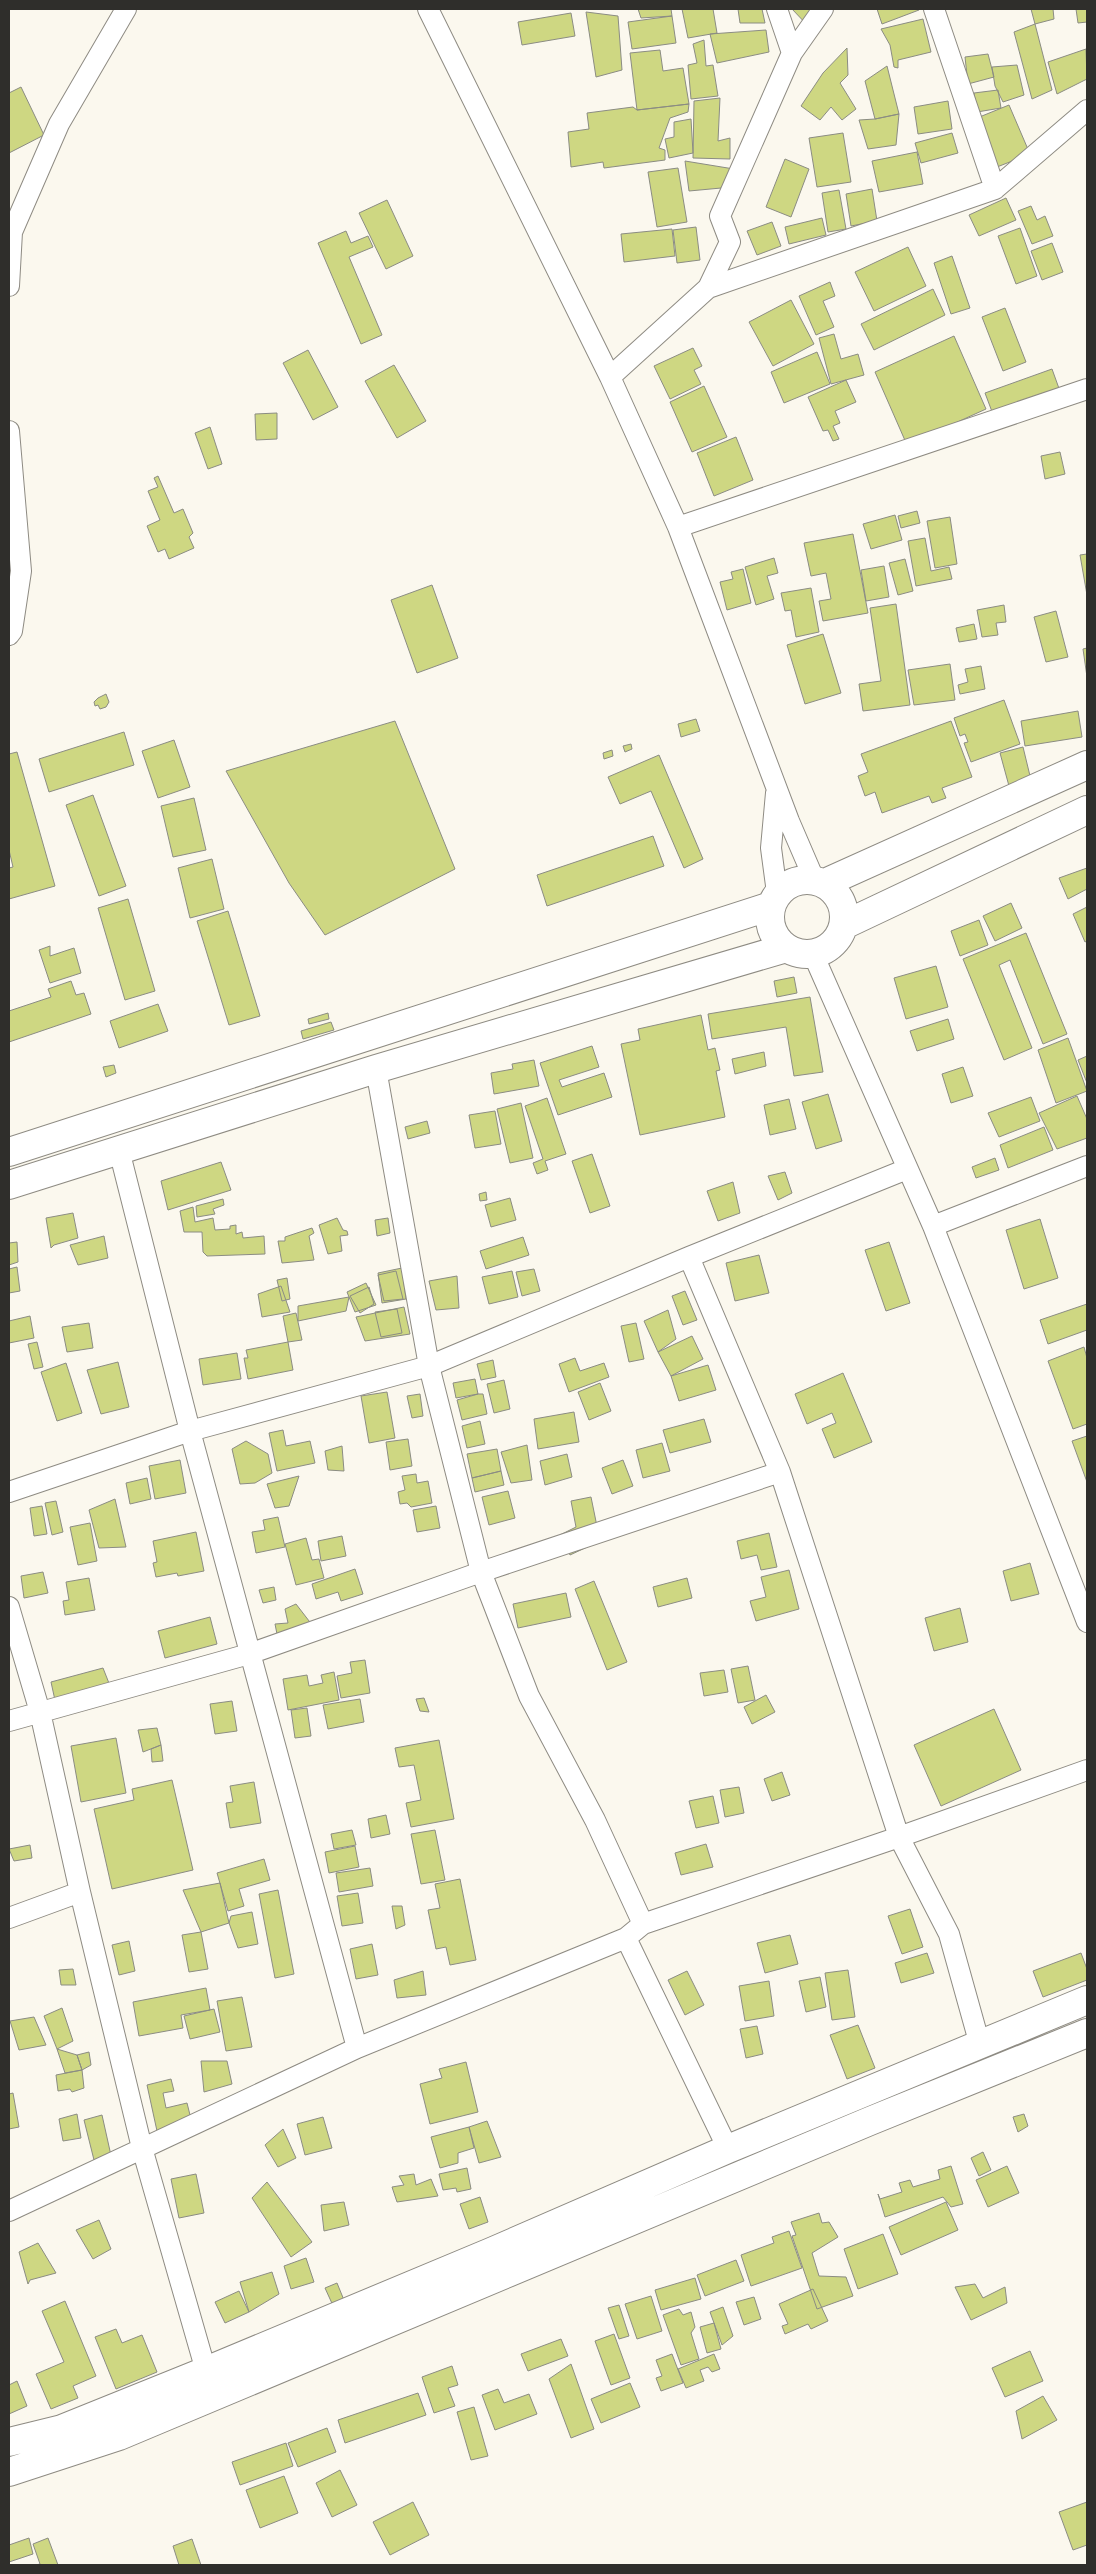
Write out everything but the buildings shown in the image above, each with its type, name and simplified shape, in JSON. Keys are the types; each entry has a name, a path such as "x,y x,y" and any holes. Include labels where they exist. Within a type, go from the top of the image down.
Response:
{"main road":[{"path":"9,1152 774,899 788,884 800,879 819,881 1087,765"},
{"path":"844,924 1087,810"},
{"path":"774,899 772,929 777,940 786,948 799,953 812,954 823,951 833,944 844,924 844,908 837,894 819,881"},
{"path":"9,1185 376,1069 786,948"},
{"path":"9,2442 62,2429 206,2371 491,2252 728,2148 1087,2000"},
{"path":"9,2472 119,2436 861,2125 1087,2033"}],"street":[{"path":"9,286 12,232 59,124 126,9"},
{"path":"428,9 610,377 678,527 776,786 819,881"},
{"path":"777,9 792,53"},
{"path":"610,377 708,288 730,242 720,216 792,53 823,9"},
{"path":"934,9 995,188"},
{"path":"708,288 995,188 1087,110"},
{"path":"678,527 1087,389"},
{"path":"9,431 21,571 12,631 9,635"},
{"path":"774,899 771,848 776,786"},
{"path":"812,954 932,1226 1087,1622"},
{"path":"376,1069 429,1366 481,1572 529,1696 595,1820 643,1924"},
{"path":"119,1150 190,1431 356,2048"},
{"path":"932,1226 1087,1166"},
{"path":"9,1492 190,1431 429,1366 689,1257 907,1169"},
{"path":"689,1257 780,1472 899,1838 949,1934 980,2045"},
{"path":"9,1721 249,1654 481,1572 780,1472"},
{"path":"9,1607 40,1712 80,1892 142,2148 206,2371"},
{"path":"9,2211 356,2048 626,1938 643,1924 899,1838 1087,1770"},
{"path":"9,1918 80,1892"},
{"path":"626,1938 728,2148"}]}
